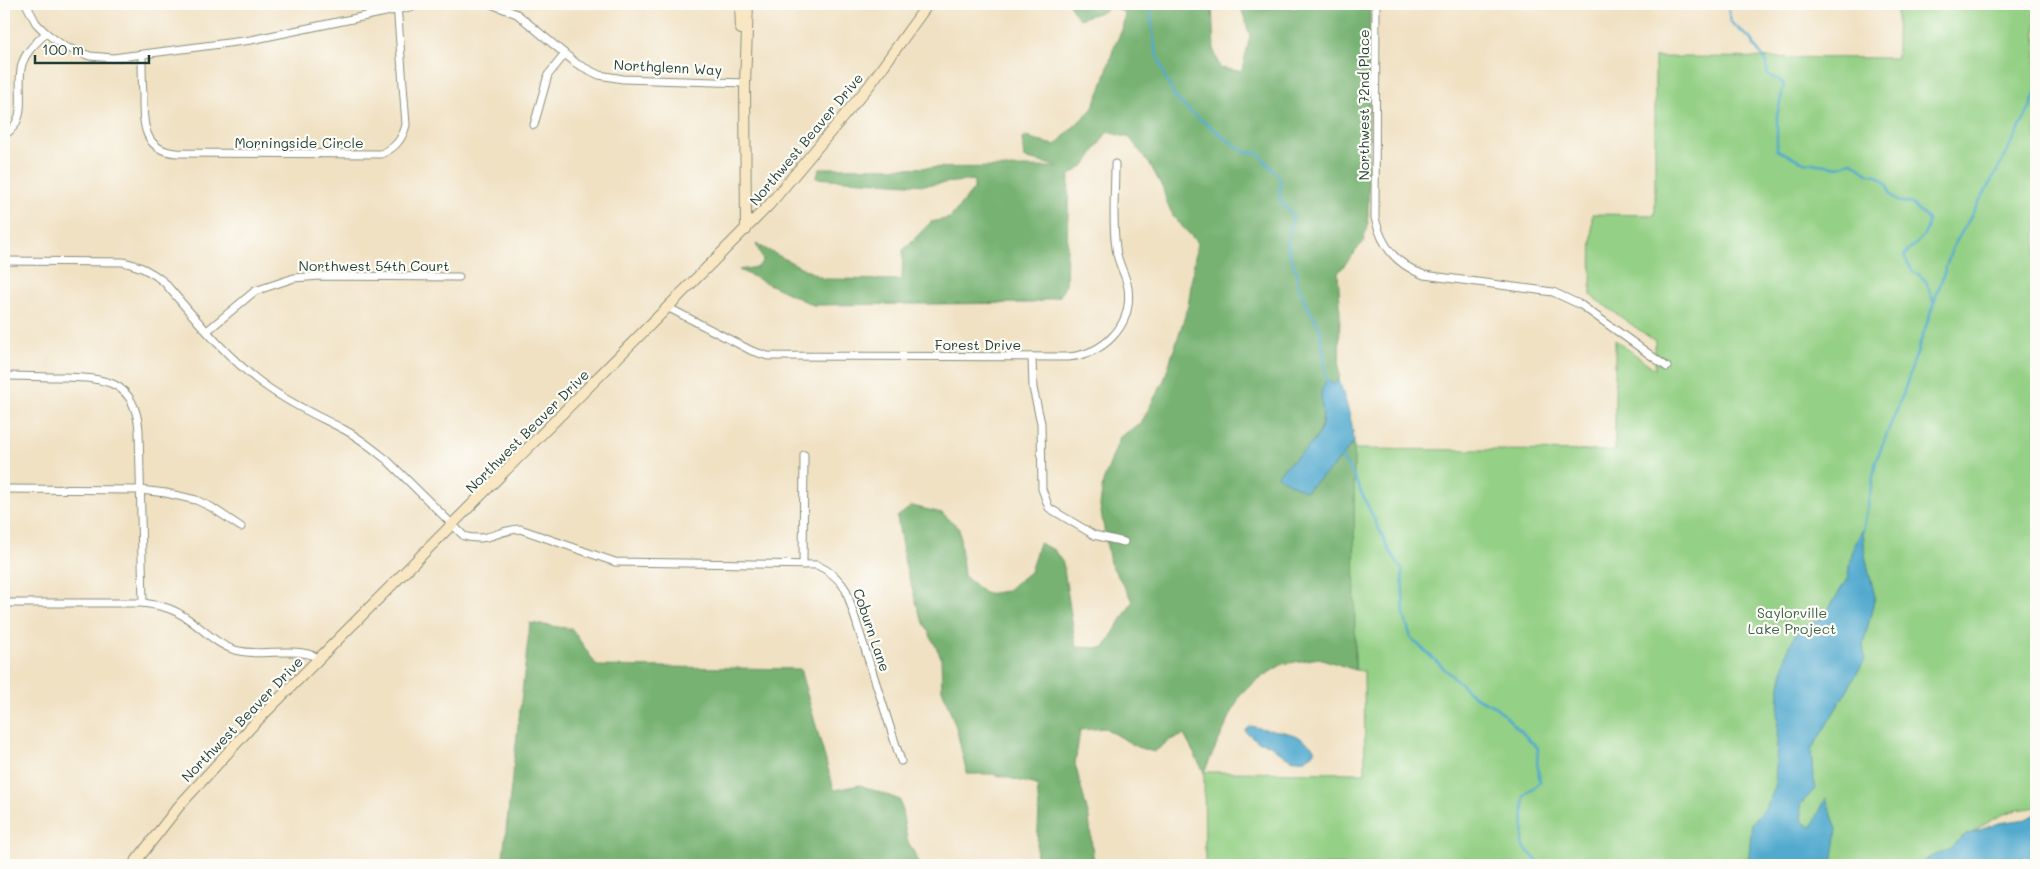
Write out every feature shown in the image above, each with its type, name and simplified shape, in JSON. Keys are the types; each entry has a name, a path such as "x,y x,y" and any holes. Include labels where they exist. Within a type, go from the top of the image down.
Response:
{"main road":[{"path":"740,4 741,59 746,82"},
{"path":"746,230 748,4"},
{"name":"Northwest Beaver Drive","path":"133,865 179,806 254,725 746,230 797,173 869,86 928,4"}],"street":[{"path":"26,4 36,23 65,47 90,56 113,58 251,40 397,7 424,4"},
{"name":"Northglenn Way","path":"492,4 508,6 565,54 588,70 610,78 746,82"},
{"name":"Northwest 72nd Place","path":"1376,4 1374,206 1378,232 1384,245 1398,261 1424,275 1552,292 1581,305 1667,367"},
{"name":"Morningside Circle","path":"142,55 144,127 152,142 166,151 197,153 381,154 388,151 400,140 406,125 397,7"},
{"path":"4,135 14,126 21,112 22,62 30,49 46,33"},
{"path":"534,125 548,75 565,54"},
{"name":"Forest Drive","path":"669,308 759,354 1068,357 1089,354 1112,339 1126,317 1128,306 1128,287 1119,261 1115,240 1115,164"},
{"path":"4,261 122,262 141,266 164,282 207,331"},
{"name":"Northwest 54th Court","path":"207,331 255,291 294,278 320,276 459,277"},
{"name":"Coburn Lane","path":"207,331 236,363 263,385 344,429 387,460 464,536 476,539 488,538 511,530 528,531 615,562 817,565 825,568 834,574 846,590 901,761"},
{"path":"1032,357 1033,388 1042,430 1042,489 1049,508 1094,536 1124,542"},
{"path":"4,376 93,378 113,383 129,396 134,404 138,414 139,430 143,603"},
{"path":"803,565 804,455"},
{"path":"4,489 140,490 181,495 196,500 225,515 241,527"},
{"path":"4,603 143,603 162,606 180,614 222,644 234,649 246,652 308,653 319,658"}],"green space":[{"path":"1069,4 1212,4 1214,51 1220,68 1239,71 1242,70 1250,36 1240,4 1284,4 1285,6 1297,9 1299,4 1370,4 1368,222 1363,242 1338,273 1340,304 1339,379 1333,384 1326,380 1323,387 1323,416 1317,436 1278,475 1280,478 1306,491 1331,469 1354,442 1355,670 1319,658 1283,664 1260,678 1241,693 1204,772 1184,735 1170,740 1154,752 1137,747 1105,728 1080,730 1075,764 1089,818 1094,865 1036,865 1039,810 1037,785 993,774 967,774 956,727 942,689 941,657 920,615 905,564 897,517 912,506 942,513 959,528 964,576 986,594 1006,591 1030,572 1039,543 1054,550 1063,563 1076,647 1104,648 1133,601 1110,563 1100,506 1103,482 1120,437 1141,423 1164,380 1188,307 1197,242 1175,219 1151,166 1130,138 1107,132 1086,164 1069,176 1066,284 1060,296 1033,303 813,305 739,270 758,267 763,260 756,244 824,279 902,280 903,250 931,222 950,218 974,189 974,180 924,185 816,178 820,168 1060,167 1024,158 1022,139 1026,136 1033,140 1055,145 1092,109 1122,30 1125,13 1112,6 1104,11 1079,19"},
{"name":"Saylorville Lake Project","path":"1897,4 2036,4 2036,807 2013,811 1992,820 1970,834 1931,865 1205,865 1204,772 1365,773 1364,671 1355,670 1353,449 1615,451 1615,340 1655,369 1655,341 1591,296 1592,214 1655,215 1655,57 1897,58"},
{"path":"530,623 572,629 597,666 800,669 834,790 860,785 900,800 907,840 921,865 502,865"}],"water":[{"path":"1327,379 1333,384 1339,379 1350,418 1354,442 1331,469 1305,491 1280,478 1278,475 1313,443 1321,429 1323,420 1321,392"},
{"path":"1863,529 1865,555 1875,597 1863,646 1865,660 1811,751 1816,788 1800,805 1802,822 1812,827 1826,798 1837,829 1832,865 1748,865 1752,822 1766,808 1775,787 1779,690 1787,652 1797,630 1823,618 1847,579 1854,545"},
{"path":"1251,726 1284,732 1299,737 1314,748 1314,753 1305,759 1294,760 1283,755 1269,744 1257,741 1245,731"},
{"path":"2036,813 2036,865 1918,865 1949,849 1963,836 1999,823 2026,819"}],"waterway":[{"path":"1149,4 1155,47 1165,77 1175,97 1188,110 1244,152 1258,153 1280,178 1280,201 1293,216 1287,241 1290,256 1298,275 1297,282 1304,300 1320,328 1327,382"},
{"path":"1728,4 1730,22 1753,41 1754,46 1767,62 1767,74 1784,84 1777,116 1777,150 1804,162 1840,167 1850,162 1854,163 1869,174 1877,175 1888,185 1890,194 1897,201 1912,204 1928,220 1928,226 1923,236 1904,256 1913,272 1926,281 1933,301"},
{"path":"1863,531 1876,461 1903,394 1952,249 2001,164 2030,108 2036,91"},
{"path":"1341,456 1353,475 1389,550 1402,569 1404,615 1411,638 1475,697 1496,707 1538,748 1537,762 1540,782 1524,796 1523,846 1541,865"}]}
